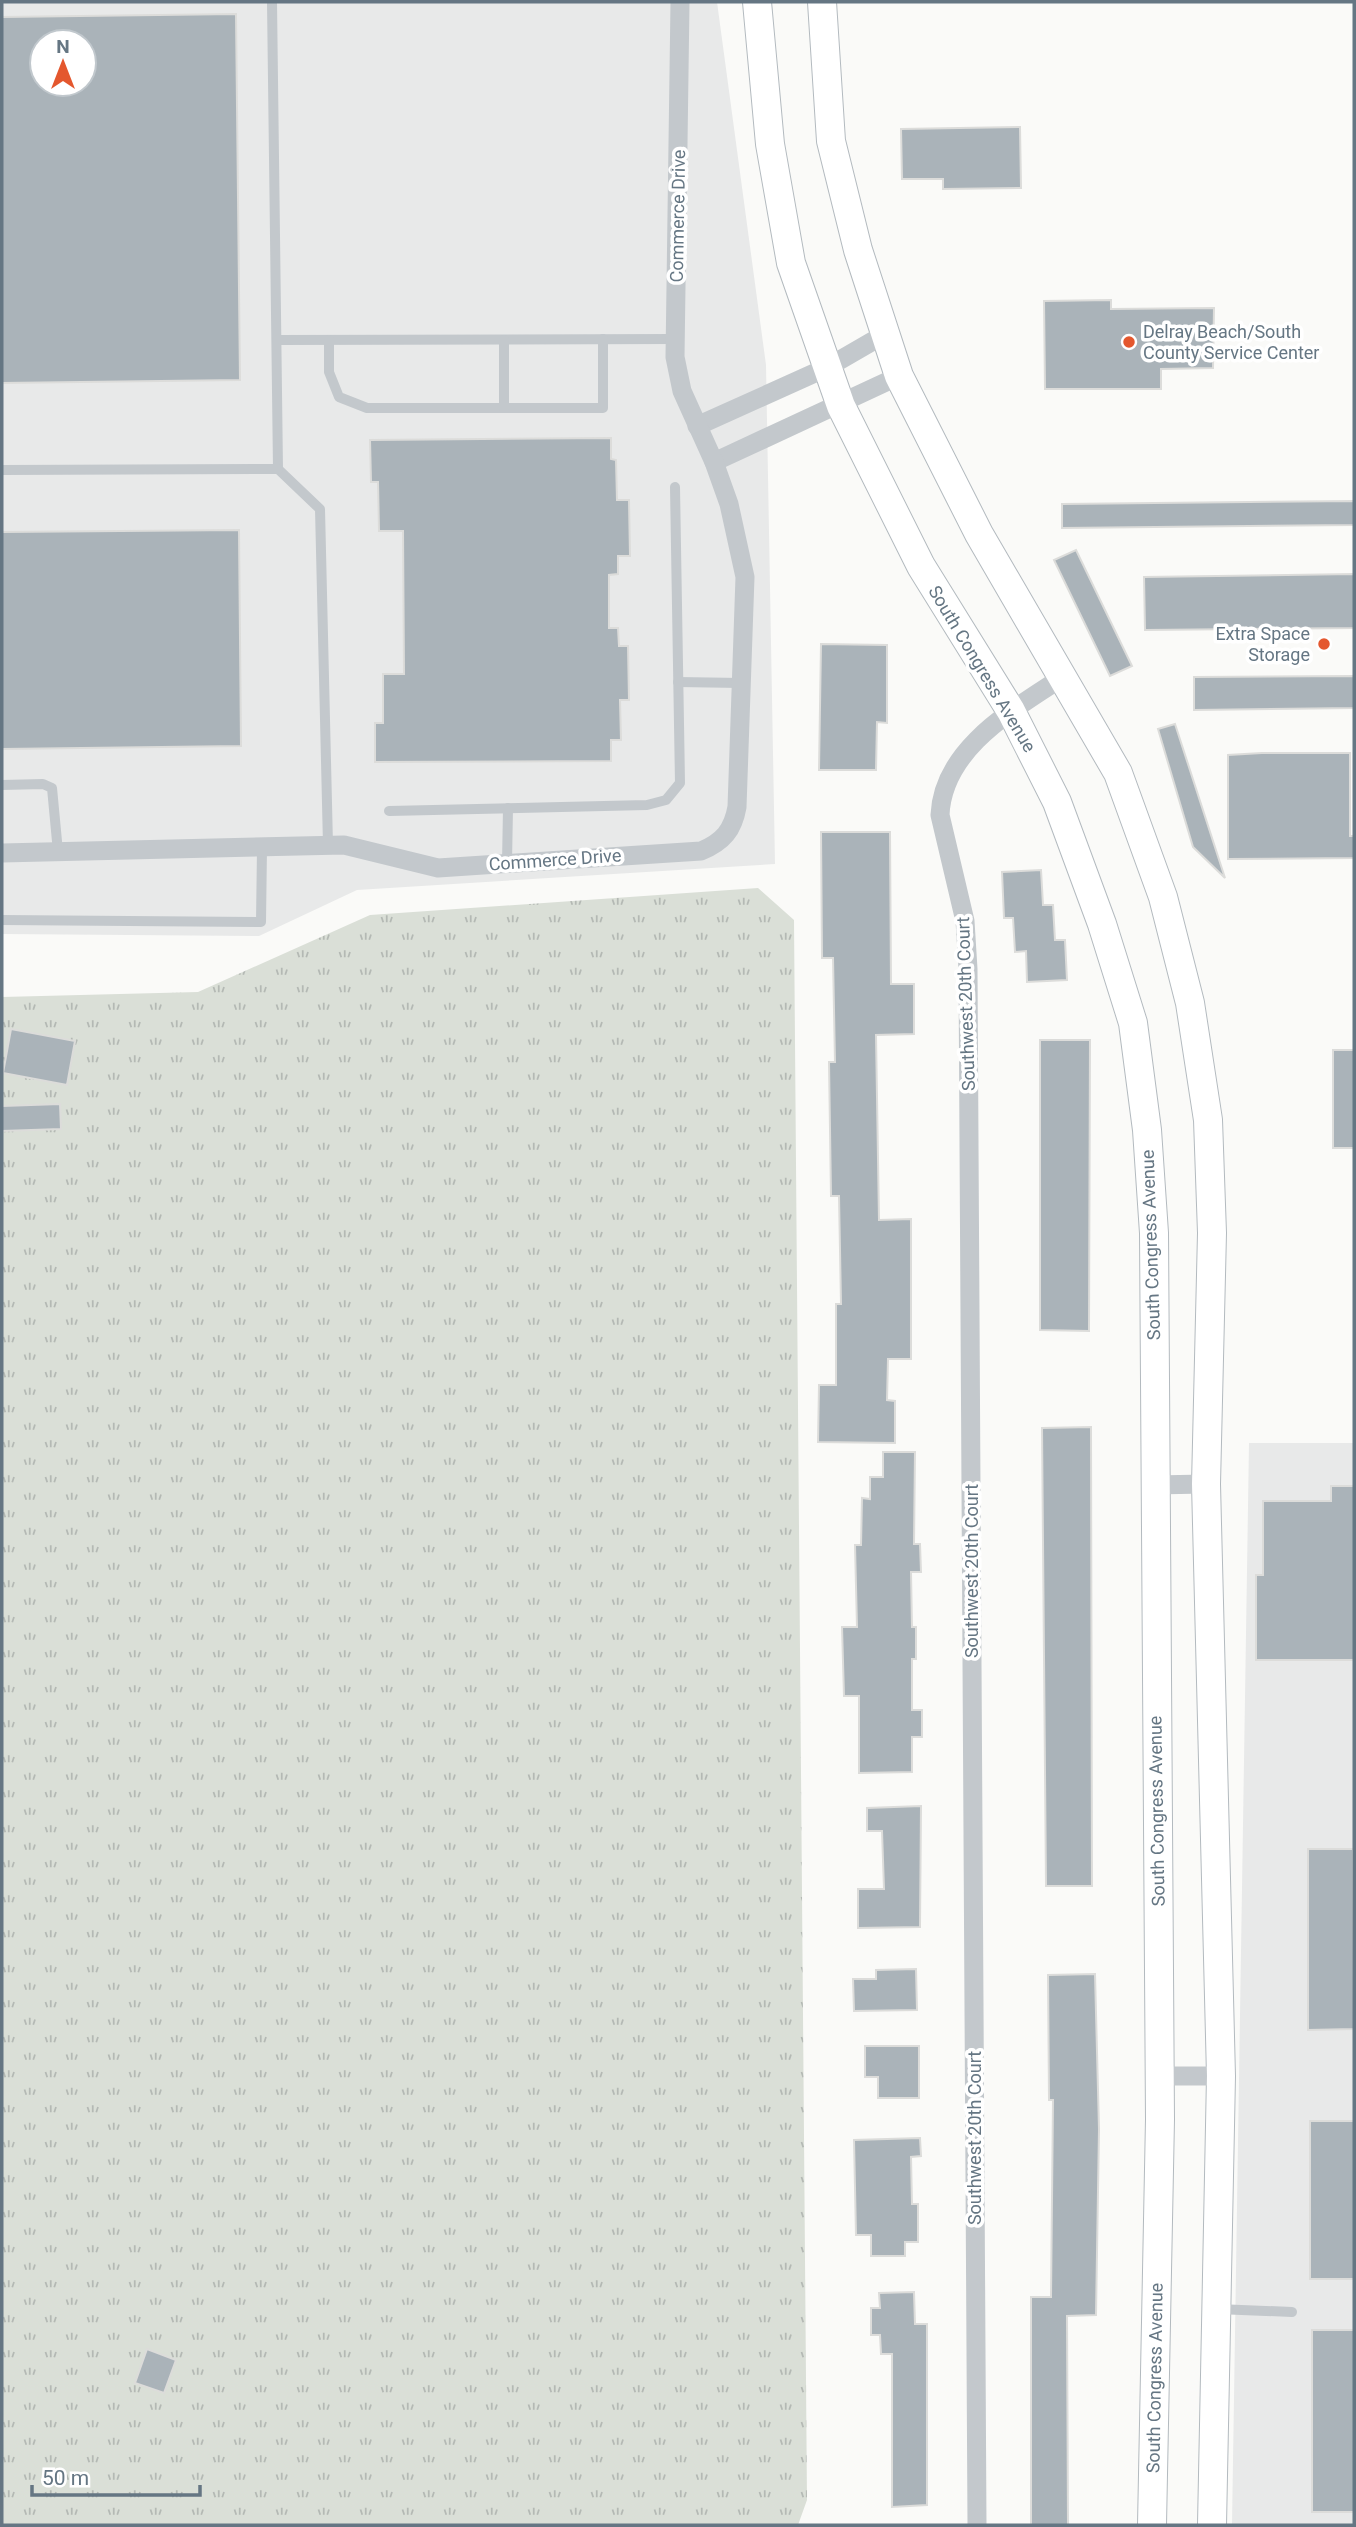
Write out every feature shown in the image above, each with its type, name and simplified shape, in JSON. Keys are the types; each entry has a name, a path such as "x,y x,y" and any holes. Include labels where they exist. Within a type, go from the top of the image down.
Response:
{"main road":[{"name":"South Congress Avenue","path":"757,2 770,145 791,263 841,406 921,566 1011,711 1057,802 1102,924 1133,1023 1147,1130 1154,1233 1153,1485 1159,2076 1152,2525"},
{"path":"822,2 831,141 858,250 899,376 979,534 1118,773 1163,897 1191,1003 1208,1120 1212,1220 1206,1484 1221,2076 1212,2525"}],"street":[{"name":"Commerce Drive","path":"2,853 328,845 361,848 438,868 701,851 715,845 727,835 737,807 745,577 729,504 680,383 674,339 680,2"},
{"path":"697,426 828,367 885,334"},
{"path":"714,462 841,406 899,376"},
{"name":"Southwest 20th Court","path":"977,2525 968,969 965,921 940,815 946,780 954,765 1011,711 1064,676"},
{"path":"1153,1485 1206,1484"},
{"path":"1159,2076 1221,2076"}],"lane":[{"path":"272,2 278,469"},
{"path":"329,341 329,372 339,397 367,408 603,408 603,339"},
{"path":"277,341 674,339"},
{"path":"504,340 504,408"},
{"path":"2,470 278,469 320,509 328,845"},
{"path":"389,811 647,805 666,800 680,783 675,487"},
{"path":"678,682 741,683"},
{"path":"2,785 43,785 52,788 58,852"},
{"path":"507,863 508,808"},
{"path":"2,920 261,922 262,848"},
{"path":"1216,2309 1292,2312"}],"shaded area":[{"path":"2,2 717,2 766,365 775,864 357,890 259,936 2,934"},
{"path":"1249,1443 1354,1443 1354,2525 1232,2525"}],"green space":[{"path":"758,888 794,920 807,2500 798,2525 2,2525 2,997 198,992 370,915"}],"building":[{"path":"236,14 240,380 2,383 2,17"},
{"path":"1020,127 1021,188 943,189 943,179 902,179 901,129"},
{"name":"Delray Beach/South County Service Center","path":"1111,300 1111,309 1214,308 1213,368 1161,369 1161,389 1045,389 1044,301"},
{"path":"611,438 611,459 616,460 617,500 629,500 630,556 618,556 618,574 609,575 609,628 618,628 619,646 628,646 629,700 620,700 621,740 611,740 611,761 375,762 375,723 383,723 383,674 404,674 403,531 379,531 378,482 371,482 370,440"},
{"path":"1354,501 1354,525 1062,528 1062,504"},
{"path":"239,530 241,746 2,749 2,532"},
{"path":"1076,550 1132,666 1110,676 1054,560"},
{"path":"1354,574 1354,628 1145,630 1144,577"},
{"path":"821,644 887,645 887,723 877,722 876,770 819,770"},
{"path":"1354,676 1354,708 1194,710 1194,677"},
{"path":"1175,724 1225,878 1193,847 1158,729"},
{"path":"1350,753 1350,836 1354,836 1354,858 1228,859 1228,755"},
{"path":"821,832 890,832 891,984 914,984 914,1034 876,1035 879,1220 911,1219 911,1359 888,1359 887,1400 895,1401 895,1443 818,1442 819,1385 836,1385 836,1304 841,1304 839,1196 831,1196 829,1062 835,1062 833,958 822,958"},
{"path":"1041,870 1043,905 1053,905 1055,940 1065,940 1067,980 1027,982 1026,951 1015,952 1013,918 1004,918 1002,872"},
{"path":"11,1029 75,1041 67,1085 3,1073"},
{"path":"1040,1040 1090,1040 1089,1331 1040,1330"},
{"path":"1333,1050 1354,1050 1354,1148 1333,1148"},
{"path":"60,1104 61,1129 2,1131 2,1106"},
{"path":"1091,1427 1092,1886 1046,1886 1042,1428"},
{"path":"883,1452 915,1452 914,1544 920,1544 921,1572 911,1572 912,1627 916,1627 916,1659 912,1659 912,1710 922,1710 922,1737 912,1737 912,1772 859,1773 859,1696 844,1696 842,1627 857,1627 855,1545 861,1545 862,1498 870,1499 870,1477 883,1477"},
{"path":"1331,1486 1354,1486 1354,1660 1256,1660 1256,1575 1263,1575 1263,1501 1331,1501"},
{"path":"921,1806 920,1927 858,1928 858,1889 884,1889 882,1831 867,1831 867,1808"},
{"path":"1308,1849 1353,1849 1354,2029 1308,2030"},
{"path":"916,1969 917,2010 854,2011 853,1979 876,1979 876,1970"},
{"path":"1095,1974 1099,2129 1096,2315 1067,2316 1068,2525 1031,2525 1031,2297 1051,2297 1053,2100 1049,2100 1048,1975"},
{"path":"865,2046 919,2046 919,2098 878,2098 878,2077 865,2077"},
{"path":"1310,2121 1354,2121 1354,2279 1310,2279"},
{"path":"920,2138 921,2156 911,2157 912,2204 918,2204 918,2242 905,2242 905,2256 871,2256 871,2235 856,2235 854,2140"},
{"path":"914,2292 915,2324 927,2324 927,2505 892,2507 892,2354 881,2354 880,2335 871,2335 871,2308 880,2308 879,2293"},
{"path":"1312,2330 1354,2330 1354,2512 1312,2512"},
{"path":"147,2349 176,2360 164,2393 135,2383"}],"place":[{"name":"Delray Beach/South County Service Center","path":"1129,342"},
{"name":"Extra Space Storage","path":"1324,644"}]}
